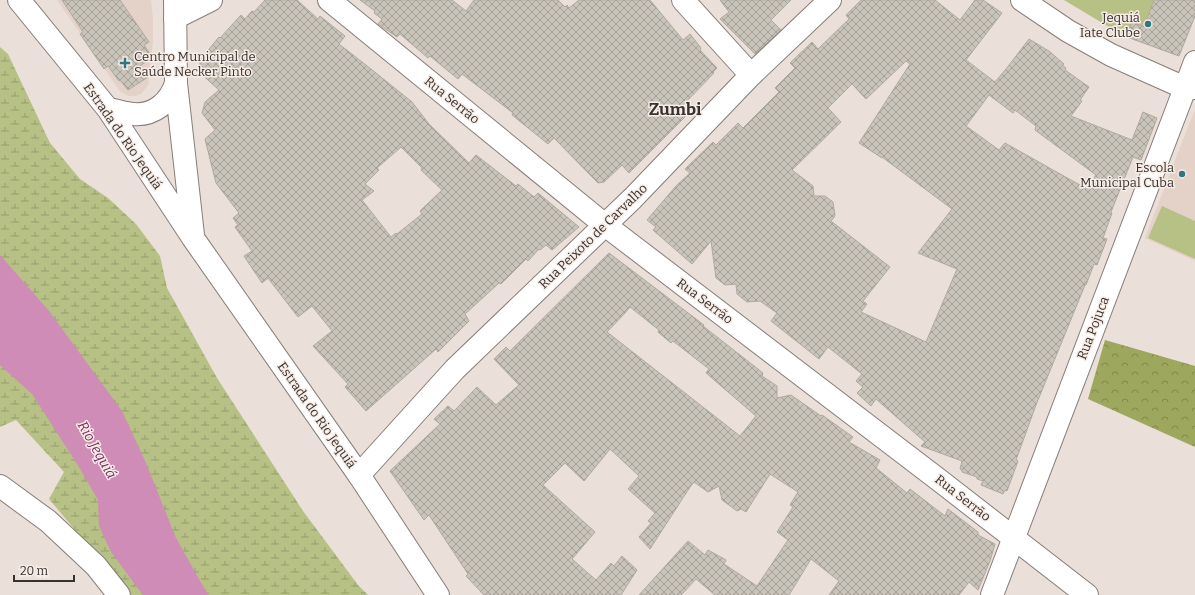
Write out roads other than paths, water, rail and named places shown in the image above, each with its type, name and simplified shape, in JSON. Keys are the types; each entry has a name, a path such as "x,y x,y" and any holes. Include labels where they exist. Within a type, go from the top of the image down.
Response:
{"street":[{"name":"Estrada do Rio Jequiá","path":"19,0 108,109 193,238 359,475 438,595"},
{"path":"175,9 211,0"},
{"name":"Rua Serrão","path":"329,0 605,225 1087,595"},
{"path":"683,0 750,74"},
{"name":"Rua Peixoto de Carvalho","path":"359,475 455,369 633,198 750,74 830,0"},
{"path":"1022,0 1068,30 1112,55 1190,88"},
{"name":"Estrada do Rio Jequiá","path":"175,9 176,83 193,238"},
{"name":"Rua Pojuca","path":"992,595 1190,88 1195,62"},
{"path":"108,109 134,114 148,113 166,101 173,91 176,83"},
{"path":"0,486 48,521 96,566 119,595"}],"water":[{"name":"Rio Jequiá","path":"0,255 49,311 122,411 146,463 176,538 208,595 143,595 111,552 99,526 98,500 79,467 32,394 0,365"}],"place":[{"name":"Jequiá Iate Clube","path":"1148,24"},
{"name":"Centro Municipal de Saúde Necker Pinto","path":"125,63"},
{"name":"Escola Municipal Cuba","path":"1182,174"}],"district":[{"name":"Zumbi","path":"675,109"}]}
